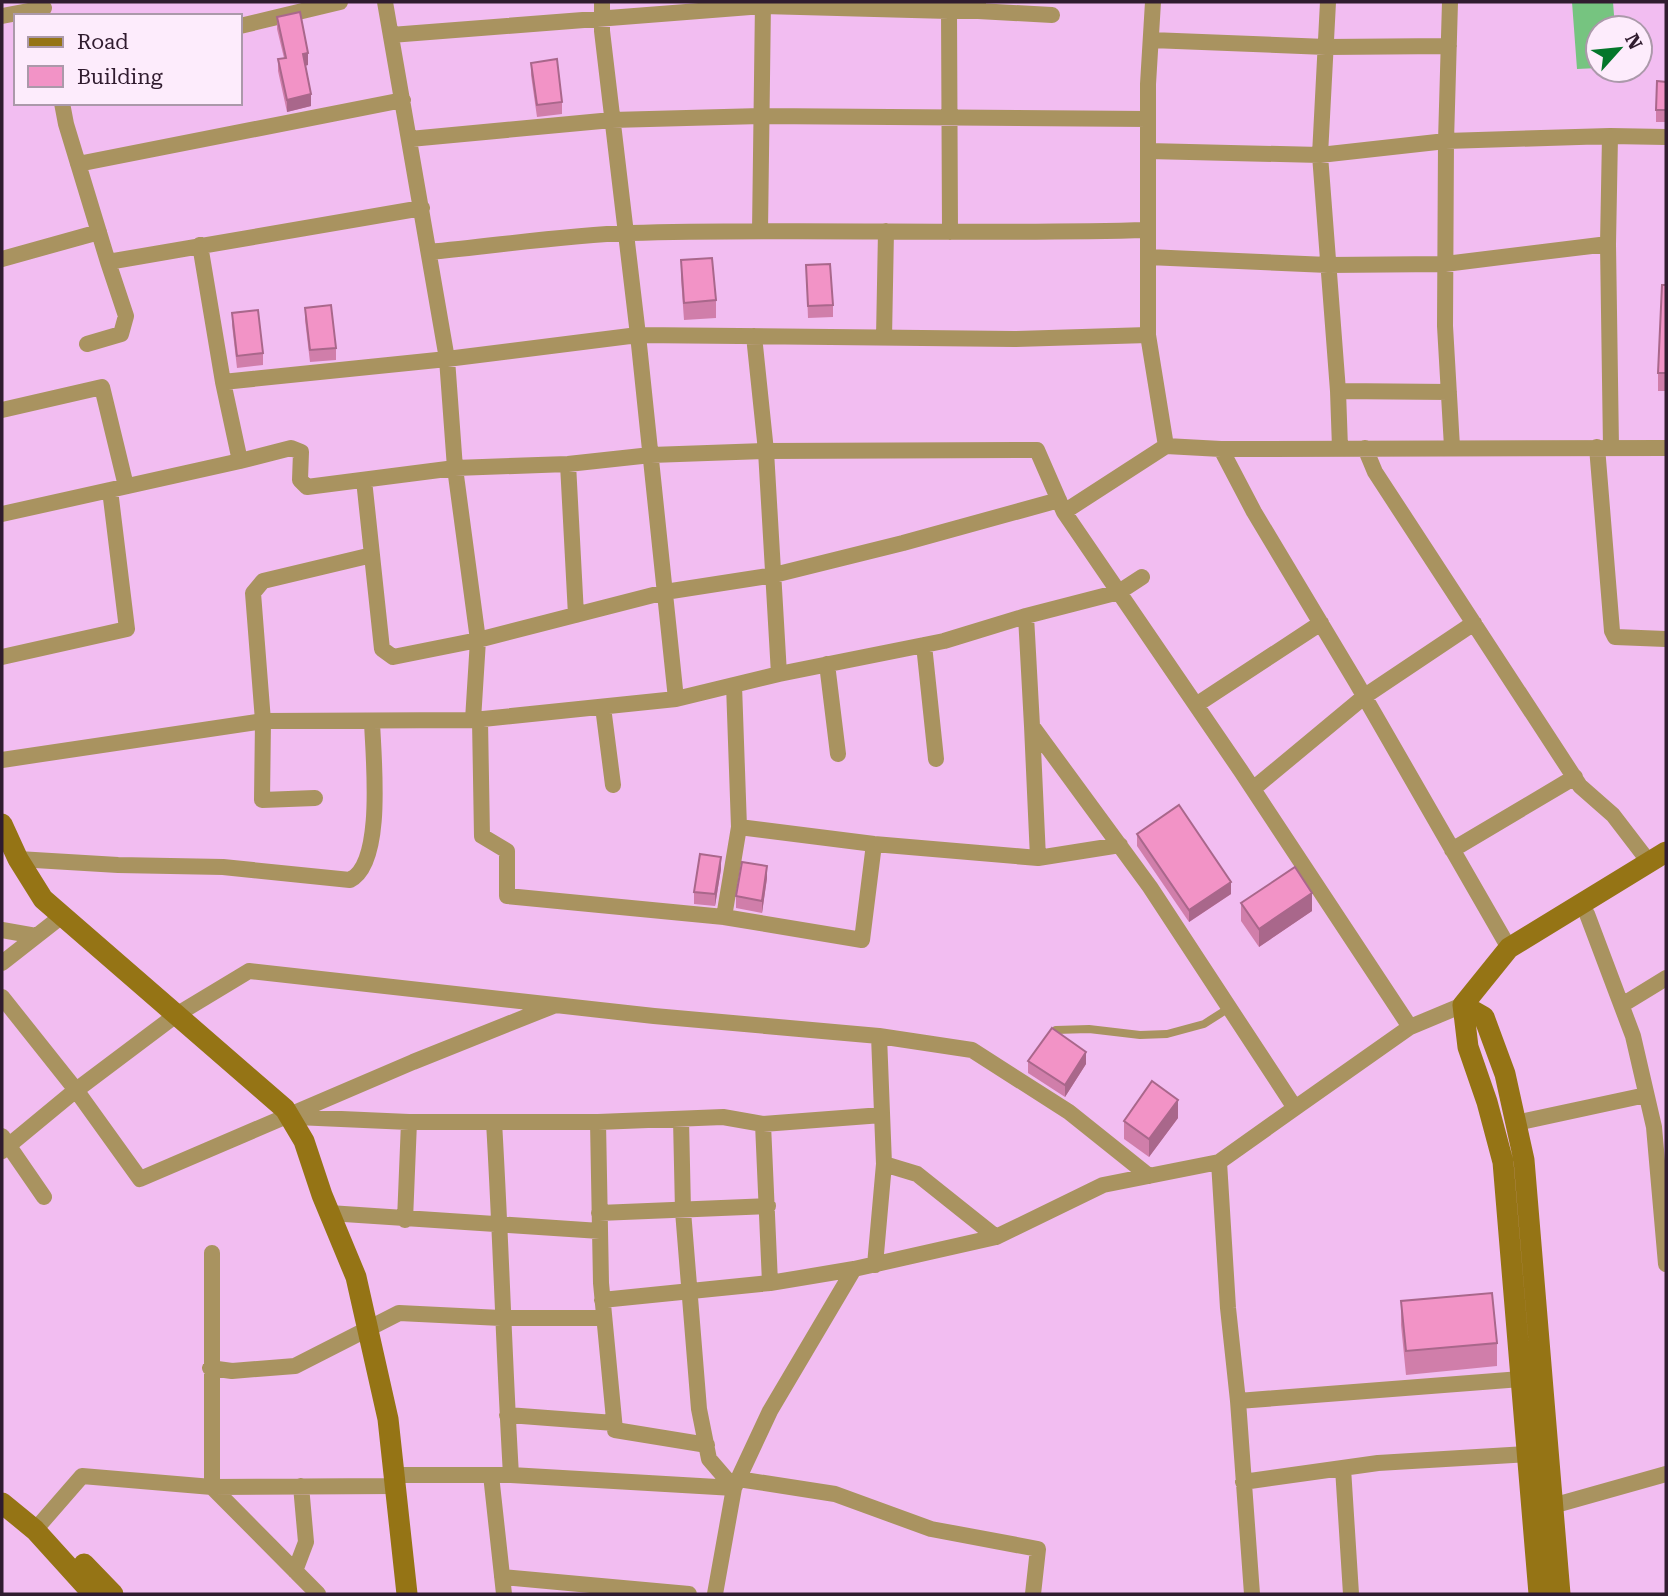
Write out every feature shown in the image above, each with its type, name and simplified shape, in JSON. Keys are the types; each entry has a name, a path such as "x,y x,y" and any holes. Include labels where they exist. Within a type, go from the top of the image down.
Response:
{"street":[{"path":"242,26 340,2"},
{"path":"385,2 447,359 455,468 478,640 476,720 482,836 507,850 507,895 724,917 862,940 874,844"},
{"path":"602,2 612,120 638,335 676,699"},
{"path":"1153,2 1148,119 1148,335 1166,446"},
{"path":"1328,2 1320,155 1340,448"},
{"path":"1450,2 1445,326 1452,447"},
{"path":"391,35 602,20 763,4 948,11 978,7 1052,15"},
{"path":"760,231 763,4"},
{"path":"2,16 44,9"},
{"path":"948,11 950,232"},
{"path":"1151,40 1326,47 1449,46"},
{"path":"78,164 403,100"},
{"path":"63,105 78,164 126,316 121,334 87,344"},
{"path":"410,139 612,120 761,116 1148,119"},
{"path":"1609,136 1604,447 1612,631 1615,637 1666,639"},
{"path":"1148,151 1320,155 1446,141 1666,137"},
{"path":"108,262 422,208"},
{"path":"429,252 626,233 1049,233 1148,230"},
{"path":"884,338 886,231"},
{"path":"2,259 99,232"},
{"path":"1148,257 1328,265 1446,264 1608,244"},
{"path":"200,245 223,382 240,461"},
{"path":"223,382 447,359 638,335 1014,339 1148,335"},
{"path":"754,336 766,451 779,674"},
{"path":"2,410 102,387 118,488 127,629 2,657"},
{"path":"1338,391 1449,392"},
{"path":"364,480 382,649 393,657 478,640 665,592 774,575 1061,506 1166,446 1221,449 1666,448"},
{"path":"2,514 291,448 301,452 300,480 307,488 455,468 568,464 651,455 766,451 1037,450 1061,506 1410,1027"},
{"path":"1365,448 1375,472 1580,786 1660,861"},
{"path":"1221,449 1254,512 1365,696 1452,850 1504,953"},
{"path":"568,464 576,615"},
{"path":"315,798 262,800 263,721 253,593 263,581 372,555"},
{"path":"2,760 263,721 476,720 676,699 779,674 944,641 1119,592 1142,577"},
{"path":"1026,616 1038,858"},
{"path":"1196,705 1321,623"},
{"path":"1253,789 1365,696 1475,624"},
{"path":"924,645 936,759"},
{"path":"827,664 838,754"},
{"path":"724,917 739,827 734,685"},
{"path":"603,707 613,785"},
{"path":"18,859 223,867 350,880 364,869 374,827 372,721"},
{"path":"1032,726 1150,887 1296,1108"},
{"path":"1452,850 1575,777"},
{"path":"2,824 18,859 43,899 285,1108 304,1141 329,1213 356,1277 368,1329 388,1419 407,1594"},
{"path":"739,827 874,844 1038,858 1119,845"},
{"path":"1504,953 1525,949 1587,914 1660,861"},
{"path":"602,1300 770,1283 875,1265 996,1237 1103,1185 1219,1162 1410,1027 1463,1006 1504,953 1660,861"},
{"path":"1587,914 1633,1036 1654,1127 1666,1264"},
{"path":"2,963 62,916"},
{"path":"2,930 36,936"},
{"path":"44,1197 4,1144 176,1015 248,971 555,1005 879,1036 972,1049 1069,1112 1150,1176"},
{"path":"1622,1005 1666,978"},
{"path":"2,997 76,1090 140,1180 413,1062 555,1005"},
{"path":"1463,1006 1484,1017 1504,1074 1524,1160 1542,1509 1539,1594"},
{"path":"1463,1006 1468,1047 1488,1102 1503,1162 1528,1454 1560,1594"},
{"path":"875,1265 884,1164 879,1036"},
{"path":"1516,1123 1646,1095"},
{"path":"290,1116 408,1122 598,1122 723,1117 763,1124 882,1115"},
{"path":"681,1119 683,1211 699,1409 709,1459 736,1484"},
{"path":"405,1220 408,1122"},
{"path":"494,1122 510,1475"},
{"path":"598,1122 602,1300 615,1430 706,1444"},
{"path":"763,1124 770,1283"},
{"path":"1219,1162 1228,1308 1238,1401 1252,1594"},
{"path":"884,1164 917,1174 996,1237"},
{"path":"598,1213 768,1206"},
{"path":"329,1213 600,1231"},
{"path":"212,1253 212,1487 318,1594"},
{"path":"715,1594 736,1484 770,1411 854,1269"},
{"path":"210,1368 232,1371 295,1366 399,1313 501,1318 604,1318"},
{"path":"1238,1401 1521,1379"},
{"path":"507,1415 614,1423"},
{"path":"1243,1482 1378,1463 1528,1454"},
{"path":"1343,1468 1351,1594"},
{"path":"35,1530 82,1476 212,1487 301,1486 491,1475 736,1484 835,1494 931,1529 1038,1549 1033,1594"},
{"path":"491,1475 504,1594"},
{"path":"1542,1509 1666,1475"},
{"path":"295,1571 306,1542 301,1486"},
{"path":"2,1503 35,1530 93,1594"},
{"path":"35,1530 58,1537 113,1594"},
{"path":"502,1577 689,1594"}],"lane":[{"path":"1056,1030 1089,1029 1140,1035 1167,1034 1204,1024 1230,1008"}],"green space":[{"path":"1572,2 1613,2 1614,14 1584,14 1584,69 1577,69"}],"building":[{"path":"300,12 308,53 303,54 311,94 287,100 278,59 286,58 277,17"},
{"path":"557,59 562,102 537,105 531,63"},
{"path":"1657,81 1666,82 1666,110 1656,110"},
{"path":"712,258 716,300 684,303 681,260"},
{"path":"830,264 833,305 808,306 806,265"},
{"path":"1662,285 1666,285 1666,373 1658,373"},
{"path":"331,305 336,348 310,350 305,308"},
{"path":"258,310 263,353 237,356 232,313"},
{"path":"1179,805 1231,882 1189,910 1137,834"},
{"path":"700,854 721,857 715,894 694,892"},
{"path":"742,862 767,866 762,901 736,896"},
{"path":"1295,867 1312,893 1259,929 1241,903"},
{"path":"1052,1028 1086,1052 1065,1085 1028,1061"},
{"path":"1152,1081 1178,1100 1149,1139 1124,1121"},
{"path":"1492,1293 1497,1343 1406,1351 1401,1301"}]}
